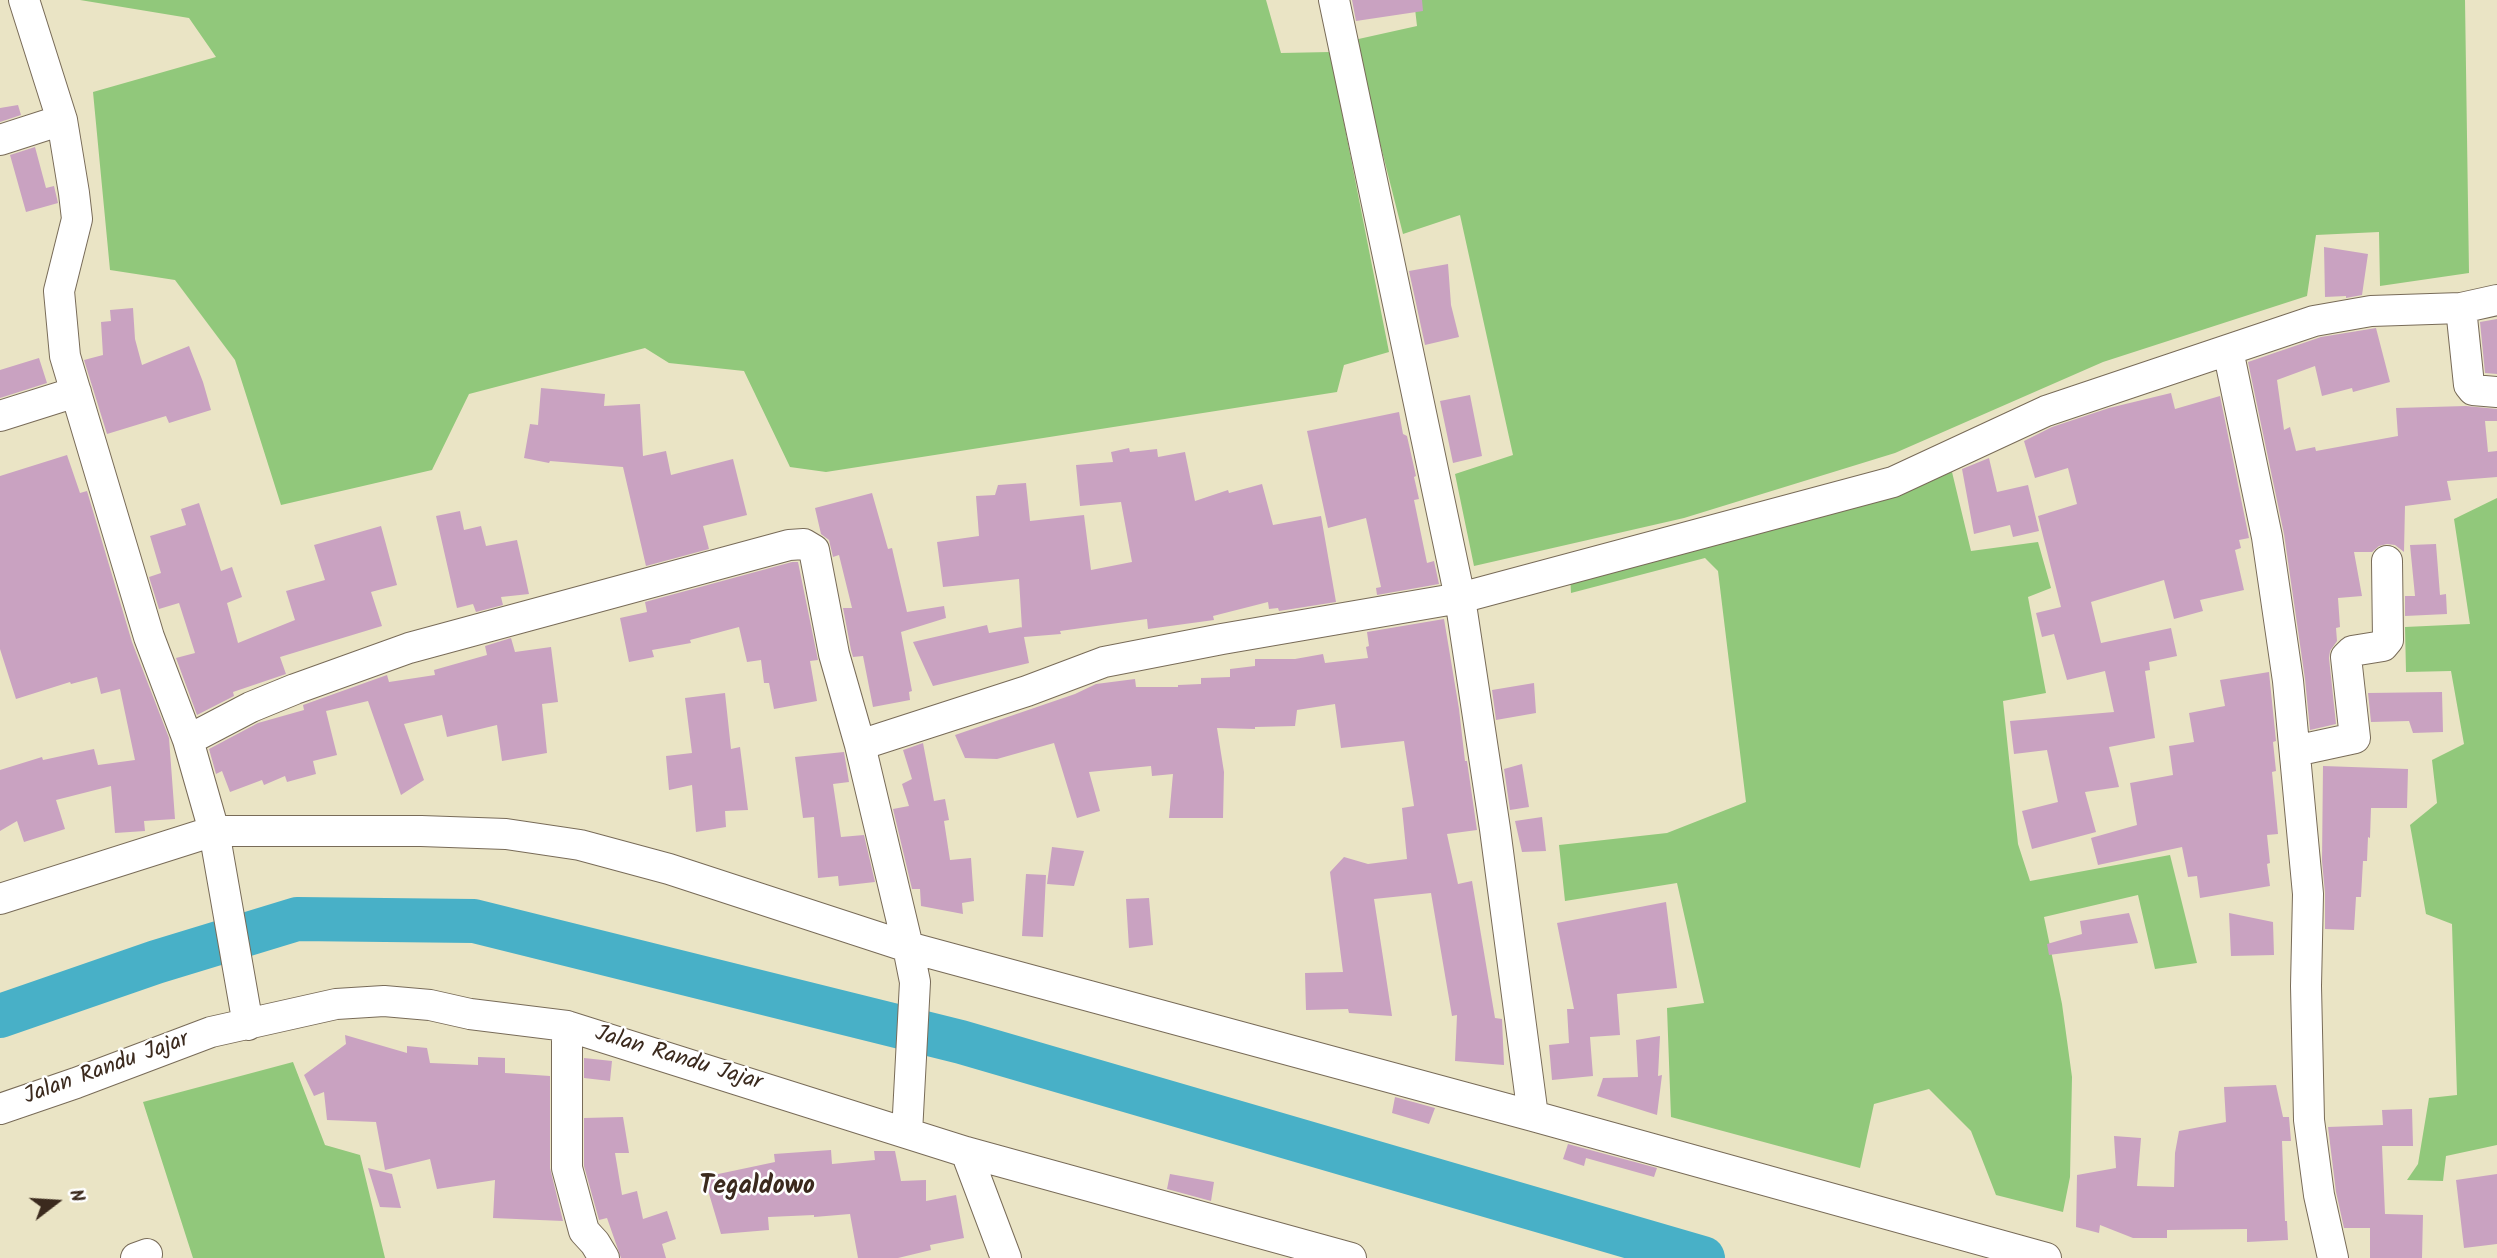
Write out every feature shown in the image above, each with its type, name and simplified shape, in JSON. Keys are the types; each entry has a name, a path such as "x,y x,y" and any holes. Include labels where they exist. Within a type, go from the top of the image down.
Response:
{"street":[{"path":"24,0 62,120 77,219 59,290 65,356 149,637 188,740 214,831 245,1011"},
{"path":"1334,0 1460,598 1497,842 1533,1116"},
{"path":"0,140 62,120"},
{"path":"860,745 1027,691 1104,662 1460,598 1894,482 2025,419 2314,321 2371,312 2460,308 2497,299"},
{"path":"2460,308 2469,385 2473,390 2497,392"},
{"path":"2228,350 2267,537 2295,751 2308,894 2306,985 2309,1121 2319,1195 2333,1258"},
{"path":"0,416 76,392"},
{"path":"188,740 251,707 409,648 789,545 804,544 814,551 816,557 834,654 860,745 915,982 907,1133"},
{"path":"2295,751 2355,738 2346,657 2352,651 2383,646 2388,640 2386,561"},
{"path":"0,899 214,831 370,830 506,834 580,845 670,869 908,947 2046,1258"},
{"name":"Jalan Randu Jajar","path":"0,1109 211,1032 245,1011 384,1001 430,1005 470,1014 567,1026 966,1152 1346,1257"},
{"path":"567,1026 567,1168 584,1231 604,1258"},
{"path":"966,1152 1006,1258"}],"green space":[{"path":"80,0 1266,0 1281,53 1330,52 1389,352 1344,365 1337,392 826,472 790,467 744,371 669,363 645,348 469,394 432,470 281,505 235,360 175,280 110,270 93,92 216,57 189,18"},
{"path":"1414,0 2465,0 2469,273 2380,286 2379,232 2316,235 2307,296 2103,362 1895,453 1684,518 1474,566 1455,474 1513,455 1460,215 1403,234 1354,40 1417,26"},
{"path":"1952,472 1971,551 2038,542 2051,588 2028,597 2046,693 2003,701 2018,844 2030,881 2170,855 2197,963 2155,969 2138,895 2044,917 2062,1004 2072,1077 2070,1177 2063,1212 1996,1195 1971,1131 1929,1089 1874,1104 1860,1168 1671,1117 1667,1008 1704,1003 1677,883 1565,901 1559,845 1667,833 1746,802 1718,571 1705,558 1571,593 1570,573 1878,494"},
{"path":"2497,498 2497,1145 2446,1156 2443,1181 2407,1180 2418,1164 2429,1098 2457,1095 2452,924 2426,914 2410,825 2437,803 2432,760 2464,744 2451,671 2406,672 2405,627 2470,624 2454,519"},
{"path":"293,1062 325,1145 360,1155 385,1258 193,1258 143,1102"}],"building":[{"path":"1352,0 1422,0 1423,11 1356,21"},
{"path":"18,105 21,115 0,122 0,108"},
{"path":"35,147 46,188 54,186 58,203 26,212 10,155"},
{"path":"2324,247 2368,254 2362,295 2346,298 2325,297"},
{"path":"1448,264 1451,305 1459,337 1425,345 1409,271"},
{"path":"133,308 135,339 142,365 189,346 211,410 169,423 166,416 107,434 84,360 103,355 101,322 111,321 110,310"},
{"path":"2497,319 2497,374 2485,373 2480,322"},
{"path":"2376,328 2390,382 2353,392 2352,388 2322,396 2315,366 2277,380 2284,430 2290,427 2296,451 2315,447 2316,451 2398,436 2396,408 2466,406 2497,409 2497,421 2485,421 2488,452 2497,451 2497,477 2447,481 2451,500 2405,506 2404,552 2395,545 2387,544 2372,552 2354,552 2362,596 2338,598 2340,627 2336,628 2337,641 2329,658 2336,724 2310,730 2284,534 2248,362 2321,337"},
{"path":"39,358 47,383 0,398 0,370"},
{"path":"541,388 605,394 604,406 640,404 643,456 666,451 671,475 733,459 747,515 703,526 709,549 646,566 623,467 549,463 524,458 530,424 538,425"},
{"path":"2171,393 2175,409 2220,396 2249,538 2239,540 2241,548 2235,550 2244,590 2200,600 2203,611 2174,619 2164,580 2091,602 2101,643 2171,628 2177,656 2149,662 2150,670 2145,671 2155,738 2109,747 2119,787 2085,792 2096,832 2032,849 2022,811 2058,802 2047,750 2014,754 2010,721 2114,712 2105,671 2067,680 2054,634 2042,637 2036,613 2061,607 2038,516 2077,504 2068,468 2035,478 2024,441 2052,427 2109,408"},
{"path":"1470,395 1482,456 1453,463 1440,401"},
{"path":"1399,412 1416,476 1414,477 1419,499 1414,500 1427,563 1434,561 1439,584 1377,595 1376,588 1381,587 1366,518 1328,528 1307,431"},
{"path":"1129,448 1130,452 1157,449 1158,457 1185,452 1195,501 1228,490 1229,493 1262,484 1273,525 1321,516 1336,602 1279,611 1278,608 1269,609 1268,602 1213,616 1214,620 1148,629 1147,619 1060,631 1061,634 1024,637 1029,663 933,686 913,642 987,625 989,633 1022,627 1019,579 943,587 937,542 979,536 976,496 995,495 998,485 1026,483 1030,521 1084,515 1091,570 1132,562 1121,502 1080,506 1076,465 1113,462 1111,452"},
{"path":"67,455 80,493 87,491 132,642 169,738 175,819 144,821 145,831 115,833 111,786 56,800 65,829 24,842 17,821 0,831 0,770 42,757 43,760 94,749 98,765 135,760 120,689 101,694 97,677 71,684 70,682 16,699 0,649 0,476"},
{"path":"1989,458 1997,492 2028,485 2039,531 2013,537 2010,525 1974,534 1962,469"},
{"path":"872,493 888,549 892,548 907,612 944,606 946,618 901,632 912,691 909,692 910,700 873,707 863,656 853,657 851,650 843,608 852,608 839,555 833,557 829,540 821,534 815,508"},
{"path":"199,503 221,571 232,567 242,597 227,603 238,643 295,620 286,591 325,580 314,545 381,526 397,585 371,592 382,626 280,657 286,674 233,692 234,696 197,715 176,658 195,653 179,603 159,609 149,577 161,573 150,536 186,525 181,509"},
{"path":"460,511 464,530 481,526 486,546 517,540 529,594 501,597 503,605 476,612 473,604 457,608 436,516"},
{"path":"2436,544 2440,595 2446,594 2447,614 2405,616 2405,596 2415,596 2410,545"},
{"path":"798,562 818,660 810,661 817,701 774,709 769,683 764,683 761,660 747,662 739,627 690,640 691,643 652,650 654,657 629,662 620,618 647,612 645,602"},
{"path":"1444,619 1477,830 1447,834 1458,884 1472,881 1495,1018 1502,1019 1504,1065 1455,1061 1457,1015 1452,1016 1431,893 1374,899 1392,1016 1349,1013 1348,1009 1306,1010 1305,973 1343,972 1330,872 1344,857 1368,864 1407,859 1402,808 1414,806 1404,741 1341,748 1335,704 1297,710 1295,726 1217,728 1224,772 1223,818 1169,818 1173,774 1152,776 1151,766 1089,772 1100,811 1077,818 1054,743 997,759 965,758 955,735 1075,694 1096,684 1135,679 1136,687 1178,687 1201,684 1201,678 1230,677 1230,669 1255,666 1255,659 1295,659 1323,654 1325,663 1368,658 1367,632"},
{"path":"511,638 515,652 551,647 558,702 542,704 547,753 502,761 497,725 447,737 442,715 404,724 424,780 401,795 368,701 326,711 337,755 313,761 316,774 287,782 285,776 264,785 262,780 230,792 222,771 216,774 209,749 258,723 304,710 303,705 387,675 389,682 435,675 434,670 487,655 485,646"},
{"path":"2269,672 2276,741 2273,742 2276,771 2272,772 2278,834 2267,835 2270,886 2200,898 2197,876 2188,877 2182,847 2098,865 2091,838 2137,825 2130,783 2173,775 2169,746 2194,742 2189,713 2225,706 2220,680"},
{"path":"1534,683 1536,713 1496,720 1492,690"},
{"path":"2442,692 2443,732 2413,733 2409,721 2371,722 2368,693"},
{"path":"725,693 731,749 740,747 748,810 725,811 726,827 696,832 692,785 669,790 666,756 692,753 685,698"},
{"path":"923,743 934,801 945,799 949,820 944,821 950,860 971,858 974,901 962,903 963,914 921,906 920,889 912,889 893,809 909,806 902,784 912,779 903,750"},
{"path":"844,752 849,782 833,784 841,837 864,835 875,882 839,886 838,876 818,878 814,817 803,818 795,757"},
{"path":"1522,764 1529,807 1510,810 1504,769"},
{"path":"2323,766 2408,769 2407,808 2371,808 2367,861 2363,861 2361,897 2356,897 2354,930 2325,929 2322,861"},
{"path":"1542,817 1546,851 1522,852 1515,821"},
{"path":"1052,847 1084,851 1074,886 1047,884"},
{"path":"1026,874 1046,875 1043,937 1022,936"},
{"path":"1149,898 1153,945 1129,948 1126,899"},
{"path":"1666,902 1677,988 1617,994 1620,1035 1590,1037 1593,1076 1552,1080 1549,1045 1569,1043 1567,1009 1574,1009 1557,923"},
{"path":"2129,913 2138,943 2049,955 2047,944 2082,934 2080,921"},
{"path":"2229,913 2273,922 2274,955 2231,956"},
{"path":"345,1035 407,1053 407,1046 427,1048 430,1063 478,1065 478,1057 505,1058 505,1073 550,1076 550,1168 563,1221 493,1218 495,1180 437,1189 430,1159 385,1170 376,1122 327,1120 324,1092 314,1096 304,1075 346,1044"},
{"path":"1660,1036 1658,1076 1662,1075 1657,1115 1597,1096 1603,1078 1638,1077 1636,1040"},
{"path":"584,1058 612,1061 610,1081 584,1078"},
{"path":"2276,1085 2283,1117 2289,1117 2291,1141 2282,1141 2288,1240 2247,1242 2247,1229 2167,1230 2167,1238 2133,1238 2100,1225 2099,1233 2076,1227 2077,1175 2116,1168 2114,1136 2141,1138 2137,1186 2174,1187 2179,1131 2226,1122 2224,1087"},
{"path":"1395,1097 1435,1108 1429,1124 1392,1113"},
{"path":"2412,1109 2413,1146 2382,1146 2385,1214 2423,1215 2422,1258 2370,1258 2370,1228 2344,1228 2336,1192 2328,1127 2383,1125 2382,1110"},
{"path":"623,1117 629,1153 615,1153 622,1195 637,1191 643,1219 667,1211 676,1239 662,1244 666,1258 621,1258 607,1218 599,1220 584,1166 584,1118"},
{"path":"1568,1144 1657,1168 1654,1177 1586,1158 1584,1166 1563,1159"},
{"path":"831,1150 832,1164 875,1160 874,1151 895,1151 901,1181 926,1180 926,1201 956,1195 964,1238 930,1245 931,1250 898,1258 858,1258 850,1214 768,1217 769,1230 721,1234 704,1177 775,1162 774,1154"},
{"path":"368,1168 392,1174 401,1208 380,1207"},
{"path":"1170,1174 1214,1182 1211,1201 1167,1189"},
{"path":"2497,1174 2497,1244 2464,1248 2456,1180"}],"waterway":[{"path":"0,1016 156,962 297,919 474,921 961,1042 1703,1258"}],"district":[{"name":"Tegaldowo","path":"757,1189"}]}
